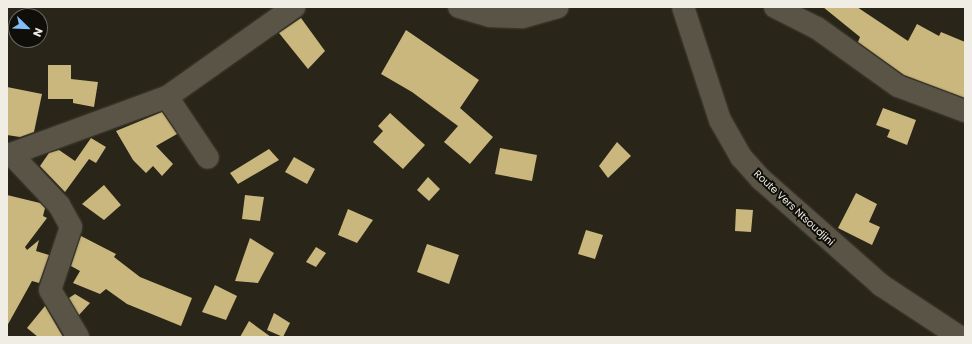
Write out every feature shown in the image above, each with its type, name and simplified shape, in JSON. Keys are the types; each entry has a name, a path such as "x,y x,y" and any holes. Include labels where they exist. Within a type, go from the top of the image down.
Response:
{"street":[{"path":"78,337 50,290 71,227 59,205 9,154 167,97 294,7"},
{"path":"459,7 523,17 558,7"},
{"name":"Route Vers Ntsoudjini","path":"683,7 720,120 741,157 762,180 881,285 960,337"},
{"path":"774,7 817,28 898,86 965,111"},
{"path":"167,97 208,158"}],"building":[{"path":"823,7 857,7 908,41 917,24 939,36 941,32 965,42 965,98 904,75 858,42 860,37"},
{"path":"301,18 325,51 308,69 279,33"},
{"path":"406,30 479,80 460,108 493,137 470,164 444,142 458,126 412,92 381,74"},
{"path":"48,65 71,65 71,79 98,82 94,107 73,103 73,99 48,99"},
{"path":"7,87 42,94 34,132 20,137 7,135"},
{"path":"883,108 916,120 907,145 887,137 890,130 876,125"},
{"path":"162,112 177,134 156,146 173,164 162,176 153,166 146,173 133,160 116,131"},
{"path":"390,113 425,145 403,169 373,142 383,131 378,126"},
{"path":"91,138 106,147 96,163 89,159 65,192 40,166 49,153 59,150 75,161"},
{"path":"617,142 631,156 608,178 599,166"},
{"path":"500,148 537,155 532,181 495,174"},
{"path":"269,149 279,160 238,184 230,173"},
{"path":"294,157 315,169 307,184 285,172"},
{"path":"428,177 440,189 429,201 417,190"},
{"path":"104,185 121,205 104,220 82,204"},
{"path":"856,193 877,204 869,222 880,227 872,245 838,228"},
{"path":"7,195 40,203 45,208 43,216 47,218 25,247 27,250 39,240 36,251 49,255 39,283 32,281 7,326"},
{"path":"245,195 264,197 260,221 242,219"},
{"path":"348,209 373,220 357,243 338,235"},
{"path":"736,209 753,210 751,232 735,231"},
{"path":"586,230 603,235 595,259 578,254"},
{"path":"81,236 116,254 114,257 140,277 192,298 181,326 127,304 106,289 100,294 73,283 80,271 71,266"},
{"path":"250,238 274,253 258,283 235,281"},
{"path":"427,244 459,255 449,284 417,272"},
{"path":"316,247 326,253 316,267 306,262"},
{"path":"215,285 237,296 226,320 202,312"},
{"path":"75,294 90,303 79,315 69,298"},
{"path":"45,306 63,337 38,337 27,328"},
{"path":"274,313 290,323 283,337 267,330"},
{"path":"249,321 271,337 240,337"}]}
